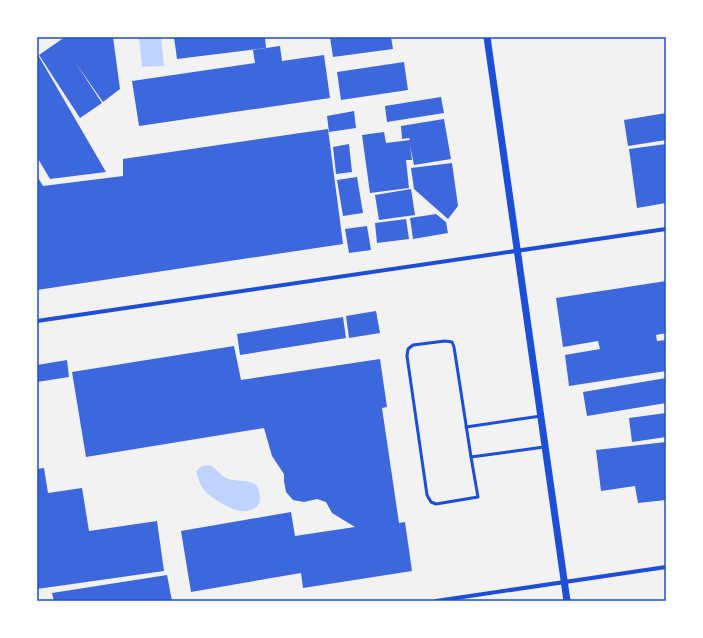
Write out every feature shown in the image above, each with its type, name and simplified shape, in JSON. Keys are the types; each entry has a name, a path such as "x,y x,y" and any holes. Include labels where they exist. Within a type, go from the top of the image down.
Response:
{"street":[{"path":"487,37 567,601"},
{"path":"37,321 666,229"},
{"path":"436,601 666,567"}],"lane":[{"path":"445,341 452,342 466,427 478,498 436,504 431,502 427,495 407,356 408,349 413,345 445,341"},
{"path":"466,427 541,416"},
{"path":"471,457 546,447"}],"water":[{"path":"139,37 161,37 164,66 142,67"},
{"path":"210,465 226,478 250,482 256,485 260,496 258,505 249,511 240,511 224,505 208,494 198,479 196,471 202,466"}],"building":[{"path":"65,37 113,37 120,89 103,102 75,62 102,103 80,118 39,55"},
{"path":"174,37 265,37 266,48 177,59"},
{"path":"330,37 391,37 393,49 333,57"},
{"path":"280,46 282,61 324,55 330,98 139,126 132,81 255,63 253,50"},
{"path":"38,55 106,172 50,179 37,157"},
{"path":"404,62 408,90 341,100 337,72"},
{"path":"441,97 444,113 387,122 385,106"},
{"path":"354,111 356,128 329,132 327,116"},
{"path":"666,113 666,140 628,146 624,120"},
{"path":"444,119 451,159 414,165 410,145 412,160 406,160 409,188 370,193 362,135 384,132 386,143 410,140 409,138 402,139 401,126"},
{"path":"328,129 343,244 37,290 37,176 43,186 123,176 123,159"},
{"path":"349,144 352,172 336,174 333,147"},
{"path":"666,144 666,203 637,208 629,149"},
{"path":"452,163 458,206 448,219 414,189 411,168"},
{"path":"357,177 363,213 343,216 337,180"},
{"path":"411,189 415,215 379,220 375,195"},
{"path":"436,214 446,222 448,233 413,239 410,218"},
{"path":"406,219 409,239 377,243 375,223"},
{"path":"367,226 371,250 349,253 345,229"},
{"path":"666,281 666,333 656,335 657,341 666,340 666,371 569,386 565,355 600,349 598,341 563,347 556,298"},
{"path":"376,311 380,333 349,338 346,316"},
{"path":"343,317 346,338 240,355 237,334"},
{"path":"234,346 241,380 380,359 387,407 382,408 399,523 405,522 412,571 303,588 301,573 191,592 181,531 291,512 295,536 355,527 332,513 326,502 317,499 304,502 293,500 286,492 284,474 272,456 264,428 86,457 72,372"},
{"path":"67,360 69,377 37,382 37,365"},
{"path":"666,378 666,403 587,416 583,392"},
{"path":"666,413 666,437 632,442 629,418"},
{"path":"666,442 666,500 638,503 635,486 601,491 596,450"},
{"path":"44,468 48,493 82,488 89,531 157,521 164,571 37,589 37,469"},
{"path":"167,575 172,601 54,601 52,593"}]}
